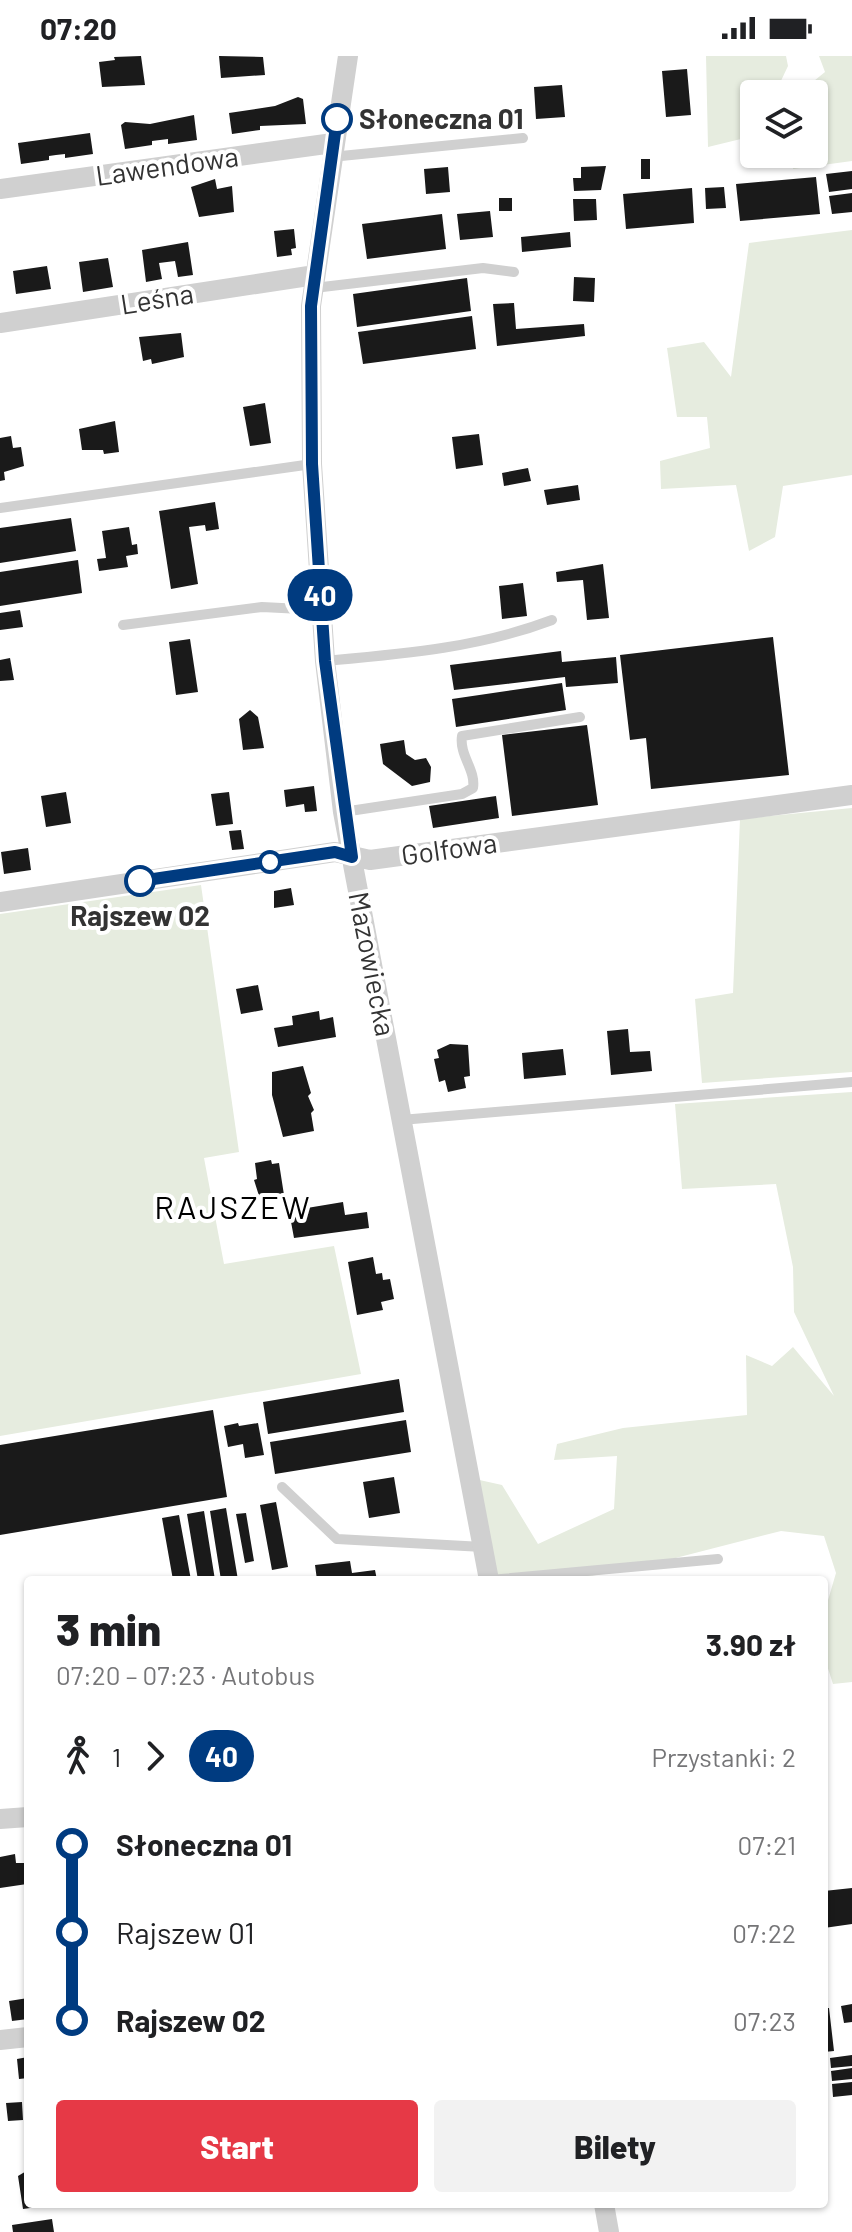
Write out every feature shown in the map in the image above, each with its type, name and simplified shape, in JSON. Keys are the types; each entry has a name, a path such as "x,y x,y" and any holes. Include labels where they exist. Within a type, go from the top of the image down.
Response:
{"street":[{"name":"Mazowiecka","path":"348,56 314,282 312,464 325,661 343,812 488,1576"},
{"name":"Lawendowa","path":"0,189 332,150"},
{"name":"Leśna","path":"0,323 314,282"},
{"name":"Golfowa","path":"0,902 335,852 370,860 852,795"},
{"path":"0,1819 24,1817"},
{"path":"0,2040 24,2037"},
{"path":"605,2208 609,2232"}],"lane":[{"path":"332,150 523,138"},
{"path":"314,282 483,268 514,272"},
{"path":"0,508 312,464"},
{"path":"123,625 262,607 321,610"},
{"path":"325,661 433,652 506,638 552,620"},
{"path":"343,812 462,794 473,788 474,779 463,750 462,736 580,717"},
{"path":"401,1120 852,1082"},
{"path":"282,1487 337,1539 483,1547"},
{"path":"533,1576 718,1559"}],"shaded area":[{"path":"706,56 786,56 788,66 781,80 740,80 740,139 708,147"},
{"path":"819,56 852,56 852,161 828,164 828,80 815,80 825,72"},
{"path":"852,230 852,475 783,486 775,537 749,551 736,485 661,489 660,461 710,448 707,417 677,417 667,348 704,342 731,377 749,243"},
{"path":"852,808 852,1072 702,1083 695,999 733,993 740,819"},
{"path":"201,885 239,1152 204,1158 224,1264 334,1246 361,1374 0,1436 0,914"},
{"path":"852,1092 852,1682 833,1684 828,1668 828,1600 836,1573 824,1536 781,1531 625,1571 589,1576 493,1576 475,1479 502,1485 538,1544 614,1509 617,1456 554,1460 557,1444 623,1428 747,1415 746,1355 772,1366 793,1347 834,1396 794,1312 793,1267 776,1184 682,1189 675,1104"}],"building":[{"path":"141,56 145,85 102,87 99,62 115,60 114,57"},
{"path":"219,56 263,57 265,75 221,78"},
{"path":"687,69 691,115 666,117 662,71"},
{"path":"562,85 565,117 536,119 534,87"},
{"path":"298,97 303,99 306,124 260,126 260,130 232,134 229,113 275,106"},
{"path":"194,115 197,140 168,144 168,139 152,141 152,145 125,149 121,125 125,122 150,124"},
{"path":"90,133 93,154 65,158 65,154 56,155 49,156 49,160 21,164 18,143"},
{"path":"641,159 650,159 650,179 641,179"},
{"path":"606,166 601,190 574,191 573,178 581,178 581,167"},
{"path":"448,167 450,192 426,194 424,169"},
{"path":"852,171 852,189 829,192 826,174"},
{"path":"816,177 820,214 740,221 736,184"},
{"path":"215,179 217,189 232,186 234,212 199,217 191,187"},
{"path":"724,187 726,208 706,209 705,188"},
{"path":"692,188 694,223 626,229 623,194"},
{"path":"852,193 852,212 832,214 829,196"},
{"path":"499,198 512,198 512,211 499,211"},
{"path":"573,199 596,199 597,220 574,221"},
{"path":"490,211 493,237 460,240 457,214"},
{"path":"442,214 446,249 367,259 362,224"},
{"path":"294,229 296,248 291,249 292,255 277,257 274,231"},
{"path":"570,232 571,247 522,252 521,237"},
{"path":"188,242 193,275 178,277 175,261 159,263 162,279 146,282 142,250"},
{"path":"108,258 113,287 83,292 79,262"},
{"path":"47,266 51,289 16,294 13,271"},
{"path":"574,277 595,278 594,302 573,301"},
{"path":"467,278 471,311 357,327 353,294"},
{"path":"514,303 516,329 584,324 585,336 497,346 493,304"},
{"path":"472,316 476,349 363,364 358,332"},
{"path":"181,333 184,357 152,364 151,359 143,361 139,337"},
{"path":"265,403 271,443 250,446 243,407"},
{"path":"115,421 119,452 104,454 103,450 82,450 79,429"},
{"path":"479,434 483,465 456,469 452,437"},
{"path":"11,436 13,448 21,447 24,466 4,472 5,480 0,481 0,438"},
{"path":"528,468 531,481 504,486 502,473"},
{"path":"578,485 580,500 547,505 544,490"},
{"path":"215,502 219,529 206,531 205,525 189,527 198,584 171,589 159,511"},
{"path":"71,518 76,551 0,563 0,528"},
{"path":"129,527 132,545 137,544 138,554 126,556 128,567 99,571 97,559 106,558 102,531"},
{"path":"78,560 82,593 0,606 0,572"},
{"path":"603,564 609,618 587,620 583,580 557,582 556,572"},
{"path":"523,583 527,616 502,619 499,586"},
{"path":"20,610 23,627 0,630 0,613"},
{"path":"773,637 789,775 651,789 646,738 630,740 620,655"},
{"path":"190,639 198,692 176,695 169,642"},
{"path":"561,651 562,662 616,657 618,683 566,687 565,677 454,690 450,665"},
{"path":"10,658 14,680 0,681 0,660"},
{"path":"562,683 566,710 456,727 452,699"},
{"path":"250,710 258,717 264,748 243,750 239,719"},
{"path":"587,725 598,805 512,816 502,735"},
{"path":"404,740 406,754 415,760 426,758 431,767 430,782 412,786 383,764 380,744"},
{"path":"314,786 317,811 305,812 304,804 286,807 284,790"},
{"path":"66,792 71,823 46,827 41,796"},
{"path":"229,792 233,824 216,826 211,794"},
{"path":"496,796 499,818 433,828 429,806"},
{"path":"241,830 244,849 232,850 229,831"},
{"path":"28,848 31,870 4,874 1,852"},
{"path":"291,888 294,905 274,908 274,891"},
{"path":"258,985 263,1010 241,1014 236,989"},
{"path":"319,1011 320,1020 333,1017 336,1037 278,1047 274,1028 293,1025 292,1016"},
{"path":"628,1029 630,1052 650,1051 652,1071 611,1075 607,1031"},
{"path":"450,1044 468,1045 470,1076 464,1077 466,1088 448,1092 445,1080 439,1082 434,1059 439,1058 437,1050"},
{"path":"563,1049 566,1075 524,1079 522,1053"},
{"path":"303,1066 311,1093 308,1096 314,1110 311,1113 314,1131 283,1137 272,1095 272,1072"},
{"path":"271,1160 272,1164 279,1163 284,1195 260,1199 254,1180 257,1179 255,1163"},
{"path":"343,1202 345,1215 367,1212 369,1228 294,1238 289,1211"},
{"path":"373,1257 376,1274 382,1273 383,1280 390,1279 394,1299 381,1302 383,1310 357,1315 348,1262"},
{"path":"399,1379 404,1412 268,1434 263,1402"},
{"path":"213,1410 227,1497 0,1535 0,1445"},
{"path":"406,1420 411,1452 275,1474 270,1442"},
{"path":"238,1423 239,1426 258,1423 264,1455 245,1458 243,1444 228,1447 224,1426"},
{"path":"394,1477 400,1513 369,1518 363,1482"},
{"path":"276,1502 288,1567 272,1570 260,1505"},
{"path":"226,1508 237,1576 220,1576 210,1511"},
{"path":"204,1511 214,1576 197,1576 187,1514"},
{"path":"246,1513 254,1561 245,1563 236,1514"},
{"path":"179,1515 190,1576 172,1576 162,1518"},
{"path":"350,1561 352,1573 375,1570 376,1576 316,1576 315,1565"},
{"path":"15,1854 16,1863 24,1863 24,1884 0,1888 0,1857"},
{"path":"852,1888 852,1924 828,1927 828,1891"},
{"path":"24,1999 24,2020 12,2021 9,2001"},
{"path":"852,2004 852,2022 844,2023 841,2006"},
{"path":"828,2008 829,2008 834,2051 828,2052"},
{"path":"852,2055 852,2066 831,2068 830,2058"},
{"path":"24,2058 24,2078 19,2079 17,2059"},
{"path":"852,2068 852,2079 832,2081 831,2071"},
{"path":"852,2082 852,2095 833,2097 832,2084"},
{"path":"22,2102 23,2120 8,2121 6,2103"},
{"path":"24,2172 24,2208 30,2208 23,2209 18,2176"},
{"path":"52,2219 54,2232 13,2232 12,2225"}],"bus line":[{"name":"40","path":"140,881 335,852 352,857 343,812 325,661 312,464 311,306 337,119"}],"place":[{"name":"Słoneczna 01","path":"337,119"},
{"name":"Rajszew 02","path":"140,881"}],"district":[{"name":"RAJSZEW","path":"233,1208"}]}
